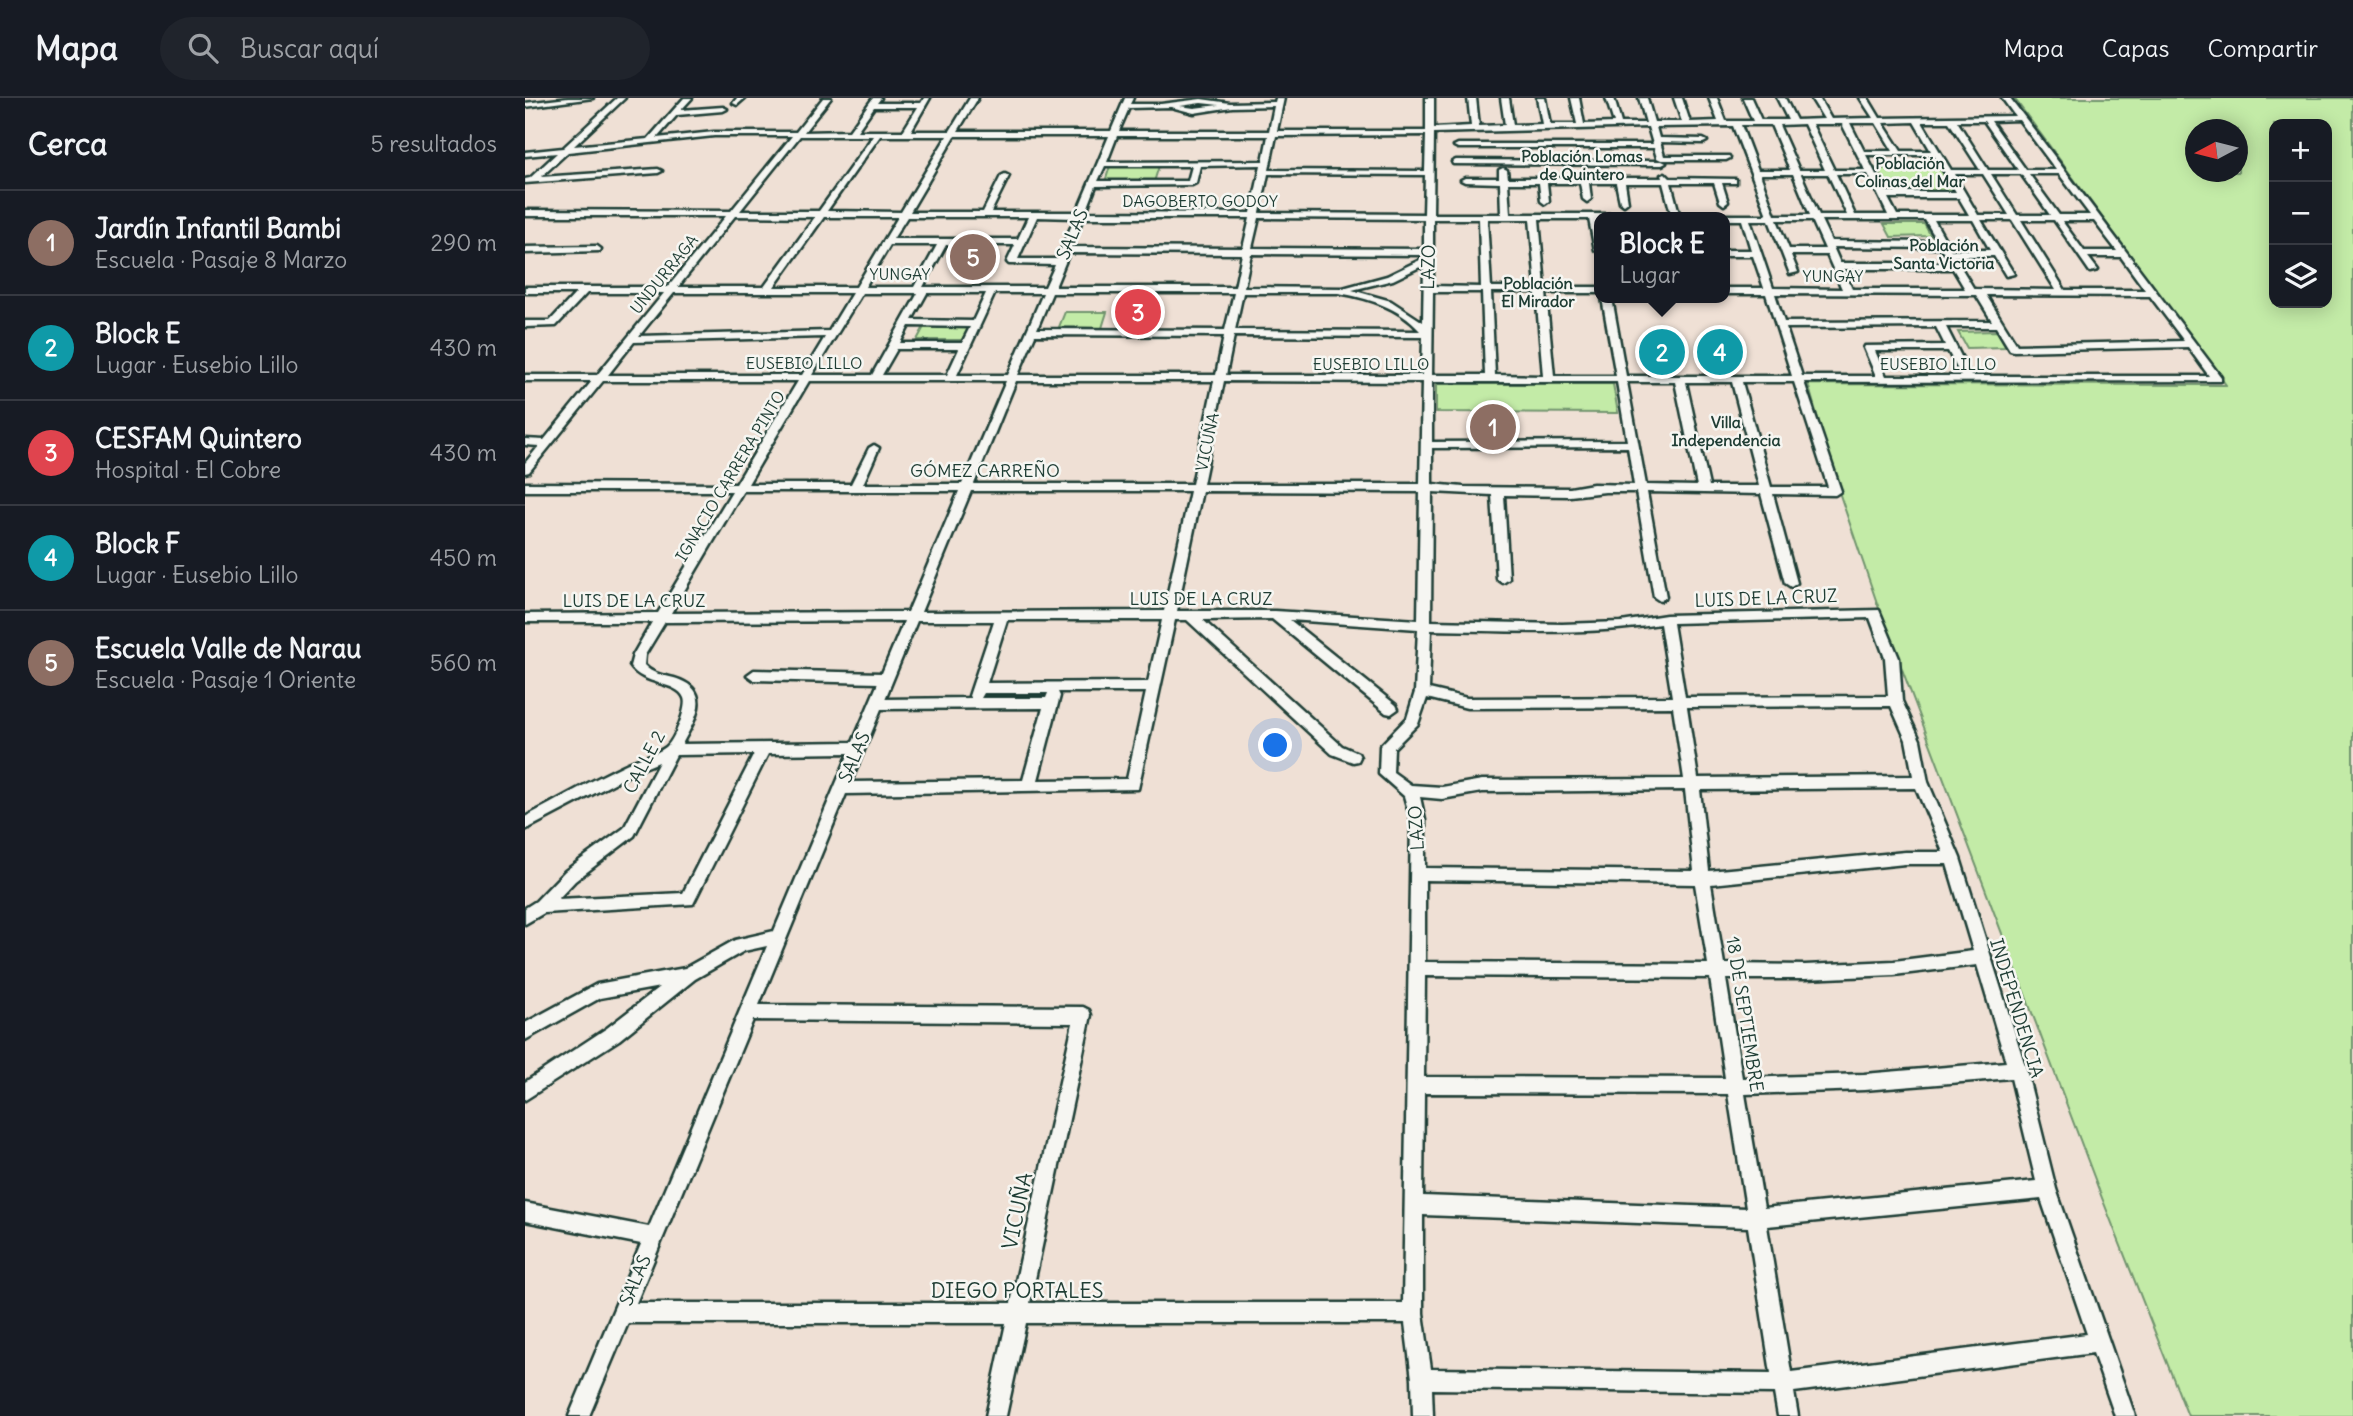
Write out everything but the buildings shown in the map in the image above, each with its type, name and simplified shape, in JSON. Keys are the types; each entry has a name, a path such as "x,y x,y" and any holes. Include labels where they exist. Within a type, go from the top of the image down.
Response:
{"street":[{"path":"525,105 589,98"},
{"path":"525,188 529,181 621,98"},
{"path":"651,140 688,98"},
{"name":"UNDURRAGA","path":"525,470 827,98"},
{"name":"IGNACIO CARRERA PINTO","path":"663,617 974,98"},
{"name":"LAZO","path":"1423,1416 1422,1379 1413,1313 1418,874 1416,802 1411,791 1386,774 1387,746 1413,720 1422,692 1426,625 1430,98"},
{"path":"1472,98 1475,128"},
{"path":"1505,98 1502,146 1506,217"},
{"path":"1541,98 1546,126"},
{"path":"1575,98 1581,126"},
{"path":"1610,98 1618,125"},
{"path":"1643,98 1676,212"},
{"path":"1678,98 1687,124"},
{"path":"1713,98 1723,124"},
{"path":"1747,98 1758,123"},
{"path":"1781,98 1793,122"},
{"path":"1815,98 1829,122"},
{"path":"1864,98 1898,153"},
{"path":"2005,98 2189,344"},
{"path":"851,134 875,101 926,101"},
{"path":"905,134 926,101"},
{"path":"1127,102 1172,105 1180,110 1215,110 1229,105 1279,101"},
{"name":"VICUÑA","path":"1029,786 1133,785 1279,101"},
{"name":"SALAS","path":"579,1416 1127,102"},
{"path":"675,113 723,109"},
{"path":"525,154 705,135 1430,132 1546,126 2022,118"},
{"path":"1986,119 2092,270"},
{"path":"1917,120 2009,274"},
{"path":"1952,120 2061,292"},
{"path":"1845,121 1894,218"},
{"path":"1774,122 1848,291"},
{"path":"1807,122 1852,218"},
{"path":"1736,123 1793,272"},
{"path":"767,290 878,134"},
{"path":"1458,146 1703,141"},
{"path":"1861,153 1936,153"},
{"path":"1456,162 1725,158"},
{"path":"1102,164 1197,163 1429,173"},
{"path":"1093,184 1192,183 1197,163"},
{"path":"529,181 658,172"},
{"path":"1755,172 1871,172"},
{"path":"1948,172 2060,172"},
{"path":"986,214 1005,176"},
{"path":"1465,180 1733,181"},
{"path":"1543,180 1545,201"},
{"path":"1584,180 1587,200"},
{"path":"1620,180 1624,202"},
{"path":"1717,181 1724,202"},
{"path":"1882,195 1962,195"},
{"path":"1920,195 1956,266 2014,348 2189,344"},
{"name":"DAGOBERTO GODOY","path":"525,213 1593,217"},
{"path":"1034,214 1012,262 1061,262"},
{"path":"1483,217 1490,380"},
{"path":"1534,217 1549,380"},
{"path":"1593,217 1594,222"},
{"path":"1730,217 2094,218"},
{"path":"1745,217 1798,379"},
{"path":"888,242 1021,242"},
{"path":"876,379 906,323 943,242"},
{"path":"1785,252 1829,248 1946,249 1997,253"},
{"path":"525,250 597,249"},
{"path":"1066,250 1428,256"},
{"path":"1730,253 1756,253"},
{"path":"2082,254 2121,254"},
{"name":"YUNGAY","path":"1338,290 1390,278 1428,256"},
{"path":"1837,266 1956,266"},
{"path":"1428,289 1594,290"},
{"name":"YUNGAY","path":"525,290 1338,290 1395,306 1411,316 1427,334"},
{"path":"525,324 553,324 584,290"},
{"path":"950,379 992,290"},
{"name":"YUNGAY","path":"1730,291 2150,293"},
{"path":"1608,303 1660,597"},
{"path":"906,323 976,324"},
{"path":"1780,325 1999,324"},
{"path":"1940,325 1968,379"},
{"path":"1031,332 1427,334"},
{"path":"631,339 833,334"},
{"name":"EUSEBIO LILLO","path":"525,378 2217,379 2189,344"},
{"path":"893,346 965,346"},
{"path":"1882,379 1869,348 1952,348"},
{"path":"1736,379 1791,583"},
{"name":"GÓMEZ CARREÑO","path":"1446,488 1475,485 1835,491 1798,379"},
{"path":"1680,380 1704,490"},
{"path":"525,442 547,443"},
{"path":"1426,444 1633,444"},
{"path":"855,488 874,448"},
{"name":"GÓMEZ CARREÑO","path":"525,487 1446,488 1498,492 1602,489"},
{"path":"1498,492 1503,579"},
{"name":"LUIS DE LA CRUZ","path":"525,618 1275,615 1426,625 1562,628 1621,626 1666,619 1875,614"},
{"name":"INDEPENDENCIA","path":"1875,614 1892,658 1895,701 1913,740 1921,782 1953,858 2017,1069 2047,1189 2125,1416"},
{"path":"1191,615 1338,750 1353,757"},
{"path":"1275,615 1391,709"},
{"path":"974,704 1002,616"},
{"name":"CALLE 2","path":"525,916 541,906 570,876 629,832 691,712 690,695 678,684 642,674 637,666 639,655 663,617"},
{"name":"18 DE SEPTIEMBRE","path":"1666,619 1692,784 1702,878 1788,1416"},
{"path":"754,675 887,678"},
{"path":"979,688 1154,687"},
{"path":"841,788 1029,786 1055,688"},
{"path":"1422,692 1467,703 1895,701"},
{"path":"876,704 1051,703"},
{"path":"525,824 632,768 673,750 858,747"},
{"path":"541,906 688,899 764,748"},
{"path":"1411,791 1442,793 1482,786 1921,782"},
{"path":"1418,874 1702,878 1905,858 1953,858"},
{"path":"525,1092 613,1034 689,974 741,944 780,936"},
{"path":"1417,969 1848,971 1983,957"},
{"path":"525,1032 597,992 689,974"},
{"name":"VICUÑA","path":"747,1012 1083,1015 996,1416"},
{"path":"1415,1085 1737,1086 1864,1082 2017,1069"},
{"path":"1414,1205 1758,1218 2047,1189"},
{"path":"525,1212 653,1237"},
{"name":"DIEGO PORTALES","path":"622,1313 1413,1313"},
{"path":"1422,1379 1782,1383 2101,1342"}],"green space":[{"path":"2014,98 2353,98 2353,1416 2188,1416 2102,1198 1877,603 1839,492 1808,384 2226,385"},
{"path":"1110,166 1159,166 1154,182 1105,182"},
{"path":"1877,168 1941,169 1955,193 1891,192"},
{"path":"1884,224 1924,224 1931,236 1891,237"},
{"path":"1065,312 1107,312 1102,328 1059,327"},
{"path":"925,325 970,325 962,340 917,340"},
{"path":"1997,331 2006,347 1967,348 1958,332"},
{"path":"1436,384 1613,384 1618,413 1436,412"}],"place":[{"name":"Escuela Valle de Narau","path":"973,257"},
{"name":"CESFAM Quintero","path":"1138,312"},
{"name":"Block E","path":"1662,352"},
{"name":"Block F","path":"1720,352"},
{"name":"Jardín Infantil Bambi","path":"1493,427"}],"district":[{"name":"Población Lomas de Quintero","path":"1582,165"},
{"name":"Población Colinas del Mar","path":"1910,172"},
{"name":"Población Santa Victoria","path":"1944,254"},
{"name":"Población El Mirador","path":"1538,292"},
{"name":"Villa Independencia","path":"1726,431"}]}
